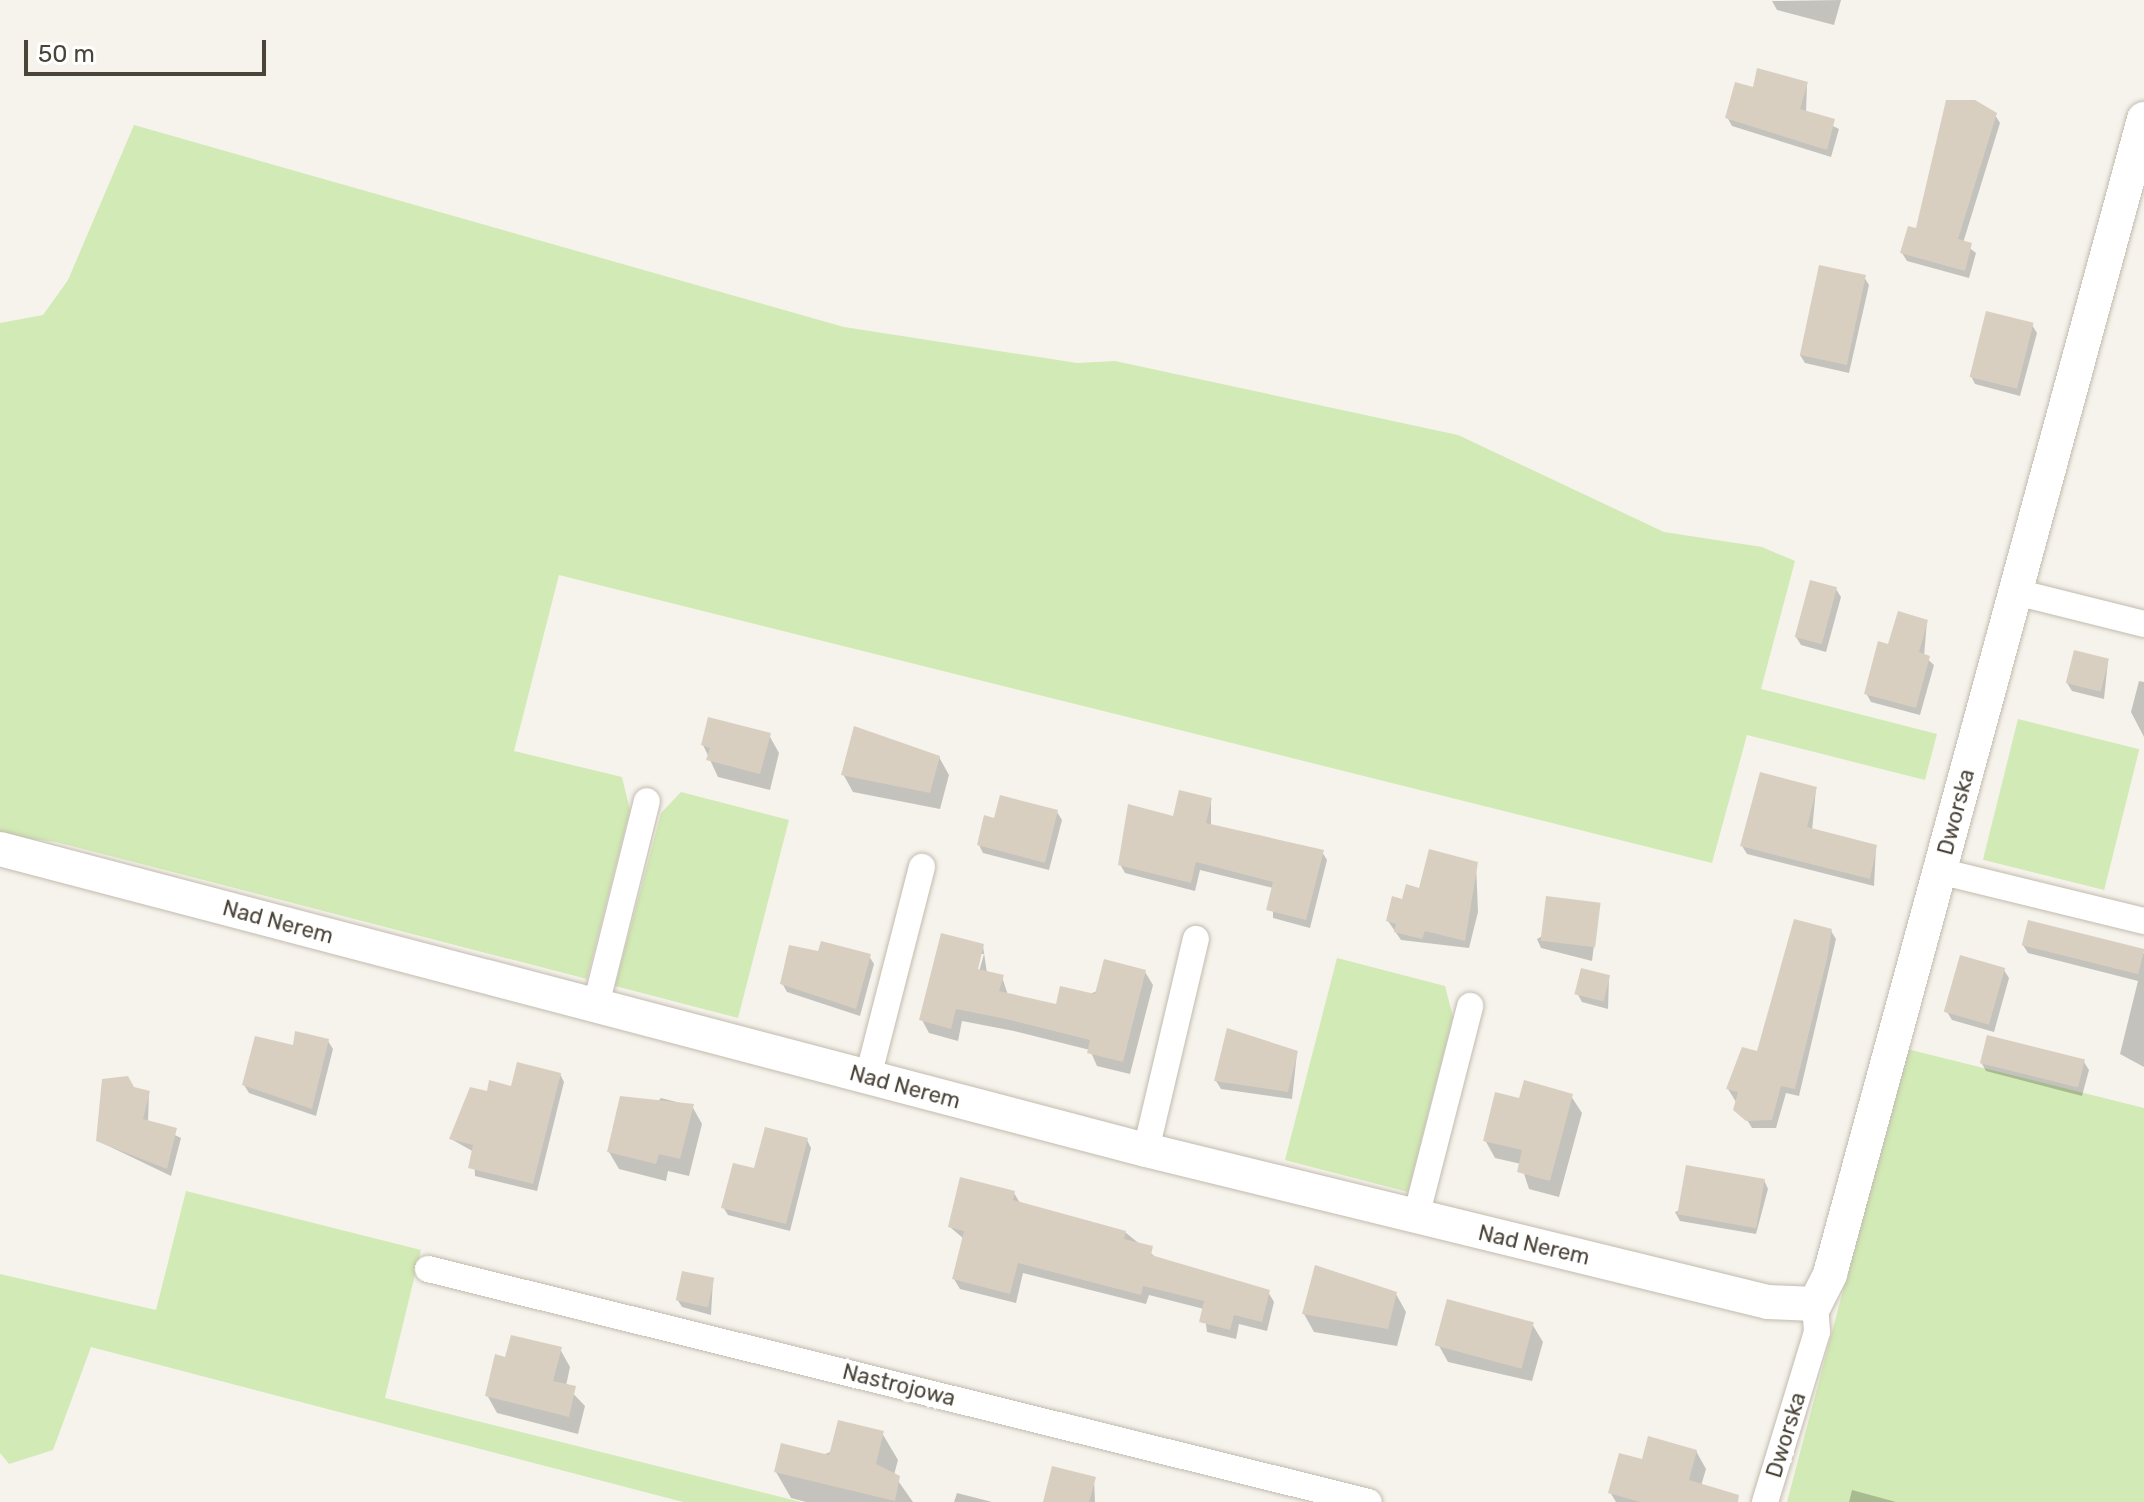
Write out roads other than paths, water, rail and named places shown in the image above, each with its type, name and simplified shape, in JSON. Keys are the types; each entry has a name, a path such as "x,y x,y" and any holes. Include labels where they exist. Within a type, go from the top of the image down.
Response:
{"street":[{"name":"Dworska","path":"1765,1502 1817,1332 1815,1304 1830,1274 2143,130"},
{"path":"2016,592 2144,624"},
{"path":"596,1005 647,801"},
{"name":"Nad Nerem","path":"0,849 1146,1150 1768,1302 1815,1304"},
{"path":"868,1077 922,867"},
{"path":"1939,871 2144,921"},
{"path":"1146,1150 1196,939"},
{"path":"1416,1217 1470,1006"},
{"name":"Nastrojowa","path":"428,1269 1369,1502"}]}
